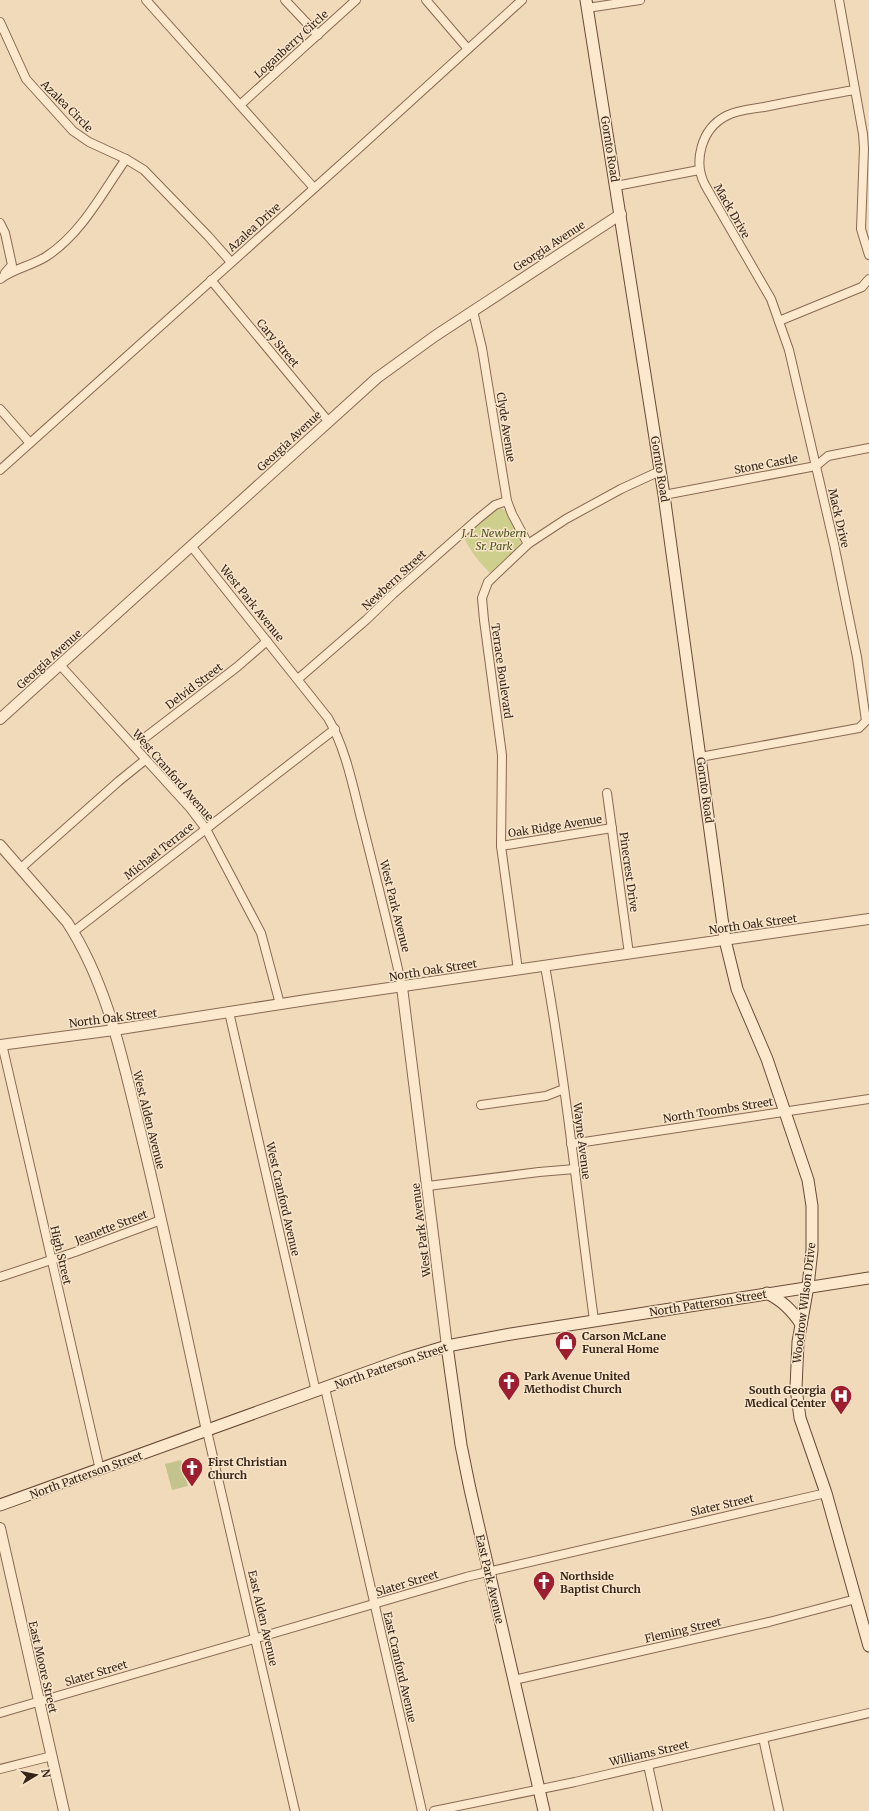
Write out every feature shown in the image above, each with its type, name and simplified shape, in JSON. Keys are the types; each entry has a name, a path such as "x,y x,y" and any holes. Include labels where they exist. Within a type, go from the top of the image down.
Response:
{"main road":[{"name":"Gornto Road","path":"587,4 664,495 725,940"},
{"name":"Woodrow Wilson Drive","path":"725,940 737,989 767,1059 808,1180 812,1206 812,1250 808,1286 798,1342 796,1381 800,1418 826,1493 869,1646"},
{"name":"North Patterson Street","path":"0,1505 404,1359 447,1346 594,1320 808,1286 869,1278"},
{"path":"767,1293 782,1300 791,1309 801,1324"},
{"name":"East Park Avenue","path":"447,1346 461,1445 544,1811"}],"street":[{"path":"146,0 314,188"},
{"path":"285,0 318,35"},
{"name":"Loganberry Circle","path":"240,105 356,0"},
{"path":"426,0 468,49"},
{"name":"Azalea Drive","path":"0,470 522,0"},
{"path":"587,4 640,0"},
{"path":"839,0 864,148 861,229 869,255"},
{"name":"Azalea Circle","path":"0,22 26,79 80,137 126,159 144,170 157,181 231,262"},
{"path":"616,186 699,170 698,162 700,151 706,139 712,129 726,116 818,96 854,90"},
{"path":"1,278 47,256 60,245 89,214 126,159"},
{"name":"Mack Drive","path":"699,170 700,176 705,185 771,299 796,375 857,657 866,721 859,728 700,757"},
{"name":"Georgia Avenue","path":"0,719 192,547 371,382 401,359 620,214"},
{"path":"0,223 5,233 12,265 1,278"},
{"path":"779,320 862,287 869,278"},
{"name":"Cary Street","path":"211,280 328,421"},
{"name":"Clyde Avenue","path":"474,311 482,348 507,501 512,514 528,544"},
{"path":"0,409 30,443"},
{"name":"Stone Castle","path":"664,495 816,466 828,456 869,448"},
{"name":"Terrace Boulevard","path":"518,970 501,846 502,755 482,598 488,582 528,544 566,519 620,489 660,471"},
{"name":"Newbern Street","path":"298,679 480,518 495,506 507,501"},
{"name":"West Park Avenue","path":"192,547 328,718 340,742 357,804 402,987 447,1346"},
{"name":"Delvid Street","path":"134,746 237,667 267,641"},
{"name":"West Cranford Avenue","path":"60,665 190,808 206,829 261,933 280,1004"},
{"name":"Michael Terrace","path":"74,932 334,729"},
{"path":"21,868 119,781 145,760"},
{"name":"Pinecrest Drive","path":"606,793 629,954"},
{"name":"Oak Ridge Avenue","path":"501,846 612,828"},
{"name":"West Alden Avenue","path":"0,845 74,932 85,953 114,1030 161,1220 207,1430"},
{"name":"North Oak Street","path":"1,1044 114,1030 280,1004 869,919"},
{"name":"Wayne Avenue","path":"545,966 559,1042 594,1320"},
{"name":"West Cranford Avenue","path":"229,1012 321,1390"},
{"name":"High Street","path":"1,1044 100,1470"},
{"path":"481,1105 546,1096 564,1089"},
{"name":"North Toombs Street","path":"571,1144 869,1098"},
{"path":"428,1186 575,1169"},
{"name":"Jeanette Street","path":"0,1277 52,1260 161,1220"},
{"name":"East Cranford Avenue","path":"321,1390 375,1604 422,1811"},
{"name":"East Alden Avenue","path":"207,1430 295,1811"},
{"name":"Slater Street","path":"0,1713 171,1662 489,1571 826,1493"},
{"name":"East Moore Street","path":"0,1528 64,1811"},
{"name":"Fleming Street","path":"514,1680 769,1622 856,1599"},
{"name":"Williams Street","path":"434,1811 539,1788 575,1782 869,1713"},
{"path":"763,1738 779,1811"},
{"path":"0,1769 52,1756"},
{"path":"648,1765 658,1811"}],"green space":[{"name":"J. L. Newbern Sr. Park","path":"495,507 505,510 520,538 521,545 491,574 475,556 463,535"},
{"path":"181,1460 188,1486 172,1490 165,1464"}],"place":[{"name":"Carson McLane Funeral Home","path":"566,1362"},
{"name":"Park Avenue United Methodist Church","path":"509,1402"},
{"name":"South Georgia Medical Center","path":"841,1416"},
{"name":"First Christian Church","path":"192,1488"},
{"name":"Northside Baptist Church","path":"544,1602"}]}
